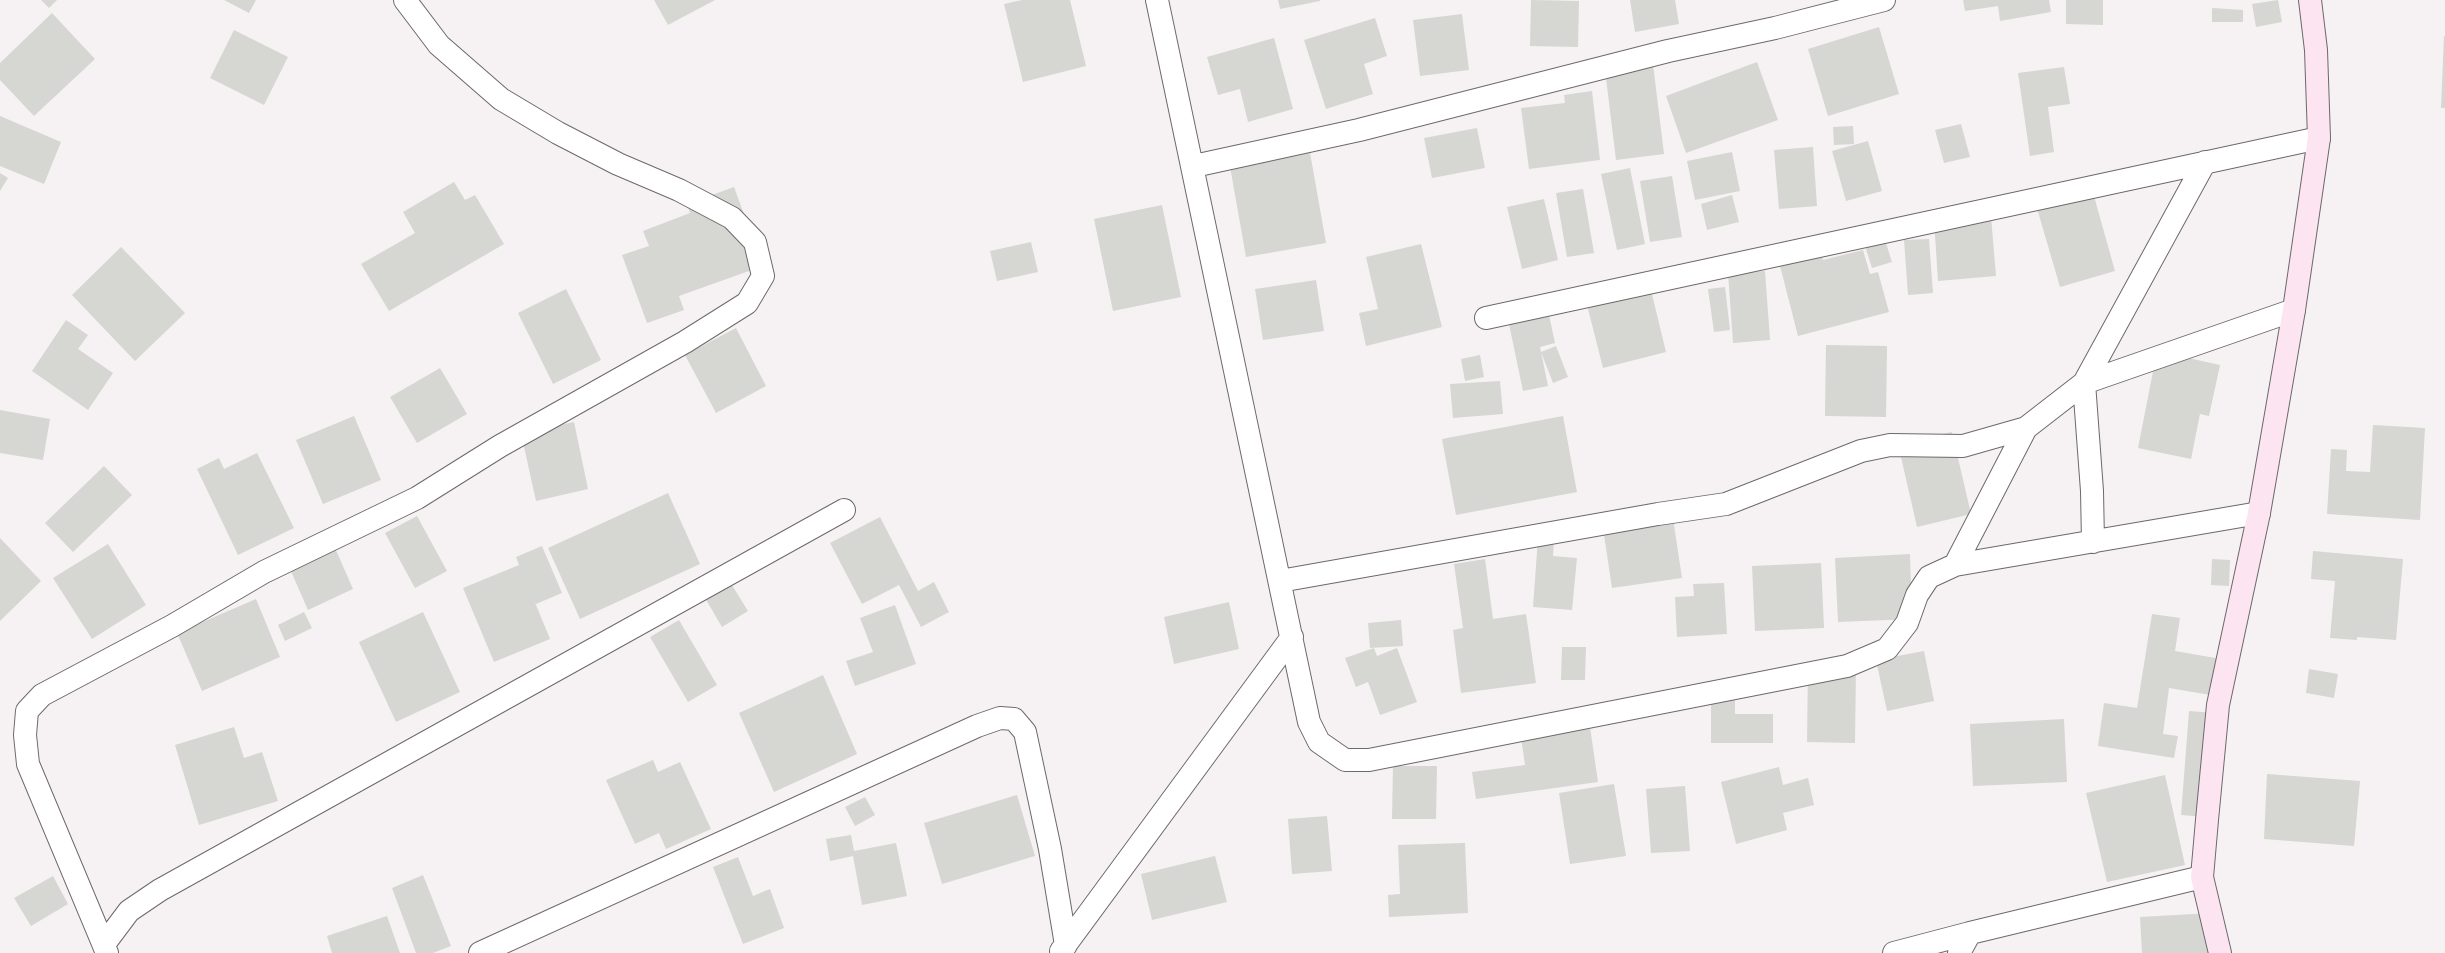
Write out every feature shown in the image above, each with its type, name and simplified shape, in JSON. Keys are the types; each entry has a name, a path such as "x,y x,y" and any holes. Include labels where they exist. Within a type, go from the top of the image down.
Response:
{"street":[{"path":"106,948 28,764 25,735 27,711 42,695 172,626 264,572 417,498 500,446 685,342 747,304 763,276 755,242 732,218 679,190 618,164 558,133 501,99 439,45 405,0"},
{"path":"1157,0 1194,166 1309,722 1319,742 1345,760 1369,760 1847,666 1887,649 1907,622 1917,595 1929,577 1955,565 2258,513"},
{"path":"1194,166 1360,130 1668,51 1775,28 1884,0"},
{"path":"2220,953 2202,877 2218,705 2258,513 2294,310 2320,138 2316,50 2310,0"},
{"path":"1486,318 2320,138"},
{"path":"2092,542 2092,491 2084,383 2206,162"},
{"path":"1280,581 1658,514 1726,504 1861,451 1890,445 1963,446 2026,428 2084,383 2294,310"},
{"path":"1955,565 2026,428"},
{"path":"106,948 129,911 160,890 844,510"},
{"path":"1062,949 1292,637"},
{"path":"480,953 970,729 1000,718 1014,719 1026,732 1050,849 1062,949"},
{"path":"1894,953 1970,933 2202,877"},
{"path":"1959,953 1970,933"}],"building":[{"path":"41,0 57,0 49,8"},
{"path":"224,0 256,0 249,13"},
{"path":"654,0 715,0 668,25"},
{"path":"1022,0 1070,0 1086,66 1023,82 1004,4"},
{"path":"1278,0 1320,0 1320,1 1280,9"},
{"path":"1531,0 1579,1 1578,47 1530,46"},
{"path":"1630,0 1675,0 1679,24 1635,32"},
{"path":"1963,0 2049,0 2051,12 2000,21 1998,6 1965,11"},
{"path":"2066,0 2103,0 2103,25 2066,24"},
{"path":"2278,0 2282,22 2256,27 2252,4"},
{"path":"2212,8 2243,10 2243,22 2212,22"},
{"path":"52,13 95,59 34,116 0,80 0,63"},
{"path":"1462,14 1469,70 1420,76 1413,20"},
{"path":"1375,18 1387,56 1364,64 1373,94 1326,109 1304,40"},
{"path":"1879,27 1899,94 1828,116 1808,49"},
{"path":"234,30 288,57 264,105 210,78"},
{"path":"2444,36 2445,108 2441,108"},
{"path":"1274,38 1293,109 1248,122 1240,89 1218,95 1207,57"},
{"path":"1757,62 1778,120 1686,153 1666,96"},
{"path":"1653,64 1664,154 1616,160 1605,70"},
{"path":"2064,67 2070,104 2048,107 2054,152 2030,156 2018,73"},
{"path":"1592,91 1600,160 1529,169 1521,108 1565,103 1564,95"},
{"path":"0,116 61,142 44,184 0,166"},
{"path":"1961,124 1970,157 1944,163 1935,130"},
{"path":"1853,126 1854,144 1834,145 1833,127"},
{"path":"1477,128 1485,168 1432,178 1424,138"},
{"path":"1868,141 1882,191 1846,201 1832,151"},
{"path":"1309,147 1326,243 1246,257 1229,161"},
{"path":"1813,147 1817,206 1779,209 1774,150"},
{"path":"1732,152 1740,191 1695,200 1687,161"},
{"path":"1630,168 1645,244 1617,250 1601,174"},
{"path":"0,173 8,178 0,191"},
{"path":"1672,176 1682,237 1650,242 1640,181"},
{"path":"454,182 465,200 475,195 504,244 389,311 361,264 415,233 403,212"},
{"path":"2090,182 2115,271 2060,287 2034,198"},
{"path":"734,187 763,266 679,296 684,310 647,323 622,255 649,246 643,231 690,213 687,204"},
{"path":"1583,189 1594,253 1567,257 1556,193"},
{"path":"1732,195 1739,222 1707,230 1701,204"},
{"path":"1544,199 1558,260 1522,269 1507,207"},
{"path":"1162,205 1181,297 1113,311 1094,219"},
{"path":"1991,216 1996,276 1938,281 1934,220"},
{"path":"1884,237 1892,262 1872,268 1864,243"},
{"path":"1929,239 1933,293 1908,295 1904,240"},
{"path":"1031,242 1038,272 997,281 990,251"},
{"path":"1421,244 1442,327 1366,346 1359,313 1378,309 1366,257"},
{"path":"121,247 185,313 135,361 72,295"},
{"path":"1863,250 1870,274 1878,272 1889,312 1798,336 1779,262 1821,252 1823,260"},
{"path":"1765,271 1770,340 1733,343 1728,273"},
{"path":"1316,280 1324,331 1263,340 1255,289"},
{"path":"1650,286 1666,352 1603,368 1586,301"},
{"path":"1725,287 1730,330 1714,332 1708,289"},
{"path":"566,289 601,360 553,384 518,313"},
{"path":"1549,315 1555,343 1540,347 1548,386 1523,391 1509,324"},
{"path":"66,320 88,335 78,349 113,373 88,410 32,371"},
{"path":"736,328 766,386 716,413 685,355"},
{"path":"1826,345 1887,346 1886,417 1825,416"},
{"path":"1556,346 1568,377 1553,383 1541,352"},
{"path":"2157,351 2220,365 2209,416 2200,414 2191,459 2138,448"},
{"path":"1480,355 1484,377 1465,381 1461,359"},
{"path":"440,368 467,414 417,443 390,397"},
{"path":"1500,381 1503,414 1453,418 1450,384"},
{"path":"0,410 50,419 43,460 0,453"},
{"path":"354,416 381,480 323,504 296,440"},
{"path":"1563,416 1577,492 1456,515 1442,439"},
{"path":"574,422 588,489 536,501 521,433"},
{"path":"2373,425 2425,428 2420,520 2327,514 2331,449 2347,450 2346,471 2370,472"},
{"path":"1952,432 1971,514 1917,527 1898,444"},
{"path":"257,453 294,528 238,555 197,469 219,458 224,469"},
{"path":"104,466 132,495 73,552 45,523"},
{"path":"668,493 700,564 580,619 548,548"},
{"path":"1671,505 1682,578 1612,588 1601,515"},
{"path":"417,516 447,571 415,588 385,533"},
{"path":"880,517 918,591 934,582 949,612 921,627 899,585 862,604 830,543"},
{"path":"0,538 41,581 0,621"},
{"path":"1538,538 1554,540 1553,556 1577,558 1572,610 1533,607"},
{"path":"108,544 146,605 92,639 53,578"},
{"path":"542,546 562,593 536,604 534,600 550,639 494,662 463,588 519,565 516,557"},
{"path":"335,548 353,589 308,610 290,569"},
{"path":"2313,551 2403,559 2396,640 2357,637 2357,640 2330,638 2335,581 2311,579"},
{"path":"1910,554 1912,619 1838,622 1835,558"},
{"path":"1485,559 1493,619 1526,614 1536,683 1461,693 1453,630 1463,628 1454,564"},
{"path":"2212,559 2230,560 2229,586 2211,585"},
{"path":"1821,563 1824,628 1755,631 1752,566"},
{"path":"730,582 748,611 722,627 705,598"},
{"path":"1724,583 1727,634 1677,637 1675,597 1694,596 1693,584"},
{"path":"256,599 280,657 202,691 177,633"},
{"path":"1229,602 1239,649 1174,664 1164,617"},
{"path":"895,605 916,664 855,686 846,661 873,652 860,618"},
{"path":"304,612 312,628 285,641 278,625"},
{"path":"423,612 460,692 396,722 359,642"},
{"path":"2152,614 2180,618 2175,651 2221,659 2216,696 2169,688 2163,734 2178,736 2174,758 2098,746 2104,703 2137,708"},
{"path":"679,620 717,685 688,702 650,637"},
{"path":"1401,620 1403,646 1370,648 1368,623"},
{"path":"1562,647 1586,647 1585,680 1561,680"},
{"path":"1374,648 1377,656 1397,648 1417,702 1380,715 1368,682 1356,687 1345,658"},
{"path":"1924,651 1934,701 1887,711 1876,660"},
{"path":"1808,664 1856,664 1855,743 1807,742"},
{"path":"2309,669 2338,674 2334,698 2306,693"},
{"path":"823,675 857,754 774,792 739,713"},
{"path":"1711,692 1735,692 1735,714 1773,714 1773,743 1711,743"},
{"path":"2189,711 2215,713 2207,817 2181,815"},
{"path":"2064,719 2067,782 1973,786 1970,724"},
{"path":"234,727 244,758 262,752 278,801 199,825 175,745"},
{"path":"1590,727 1598,782 1476,799 1472,772 1525,765 1521,737"},
{"path":"653,760 658,772 680,762 711,829 666,849 659,833 635,844 606,780"},
{"path":"1393,766 1437,766 1436,819 1392,819"},
{"path":"1779,767 1783,785 1808,778 1814,805 1783,813 1787,830 1736,844 1721,782"},
{"path":"2267,774 2360,781 2354,846 2264,839"},
{"path":"2165,775 2185,865 2107,882 2086,793"},
{"path":"1614,784 1626,856 1570,864 1559,793"},
{"path":"1685,786 1690,851 1651,853 1646,789"},
{"path":"1017,795 1035,856 942,884 924,823"},
{"path":"865,797 875,815 855,826 845,807"},
{"path":"1327,816 1332,871 1292,874 1288,819"},
{"path":"851,835 854,851 896,843 907,896 862,905 853,856 830,861 826,839"},
{"path":"1465,843 1468,913 1389,917 1388,895 1400,894 1398,845"},
{"path":"1215,856 1227,902 1152,920 1141,874"},
{"path":"738,857 753,896 770,889 784,928 743,944 713,867"},
{"path":"423,875 451,946 433,953 416,953 392,888"},
{"path":"53,876 68,904 31,926 14,898"},
{"path":"2212,913 2214,953 2142,953 2140,917"},
{"path":"387,916 400,953 332,953 327,936"}]}
